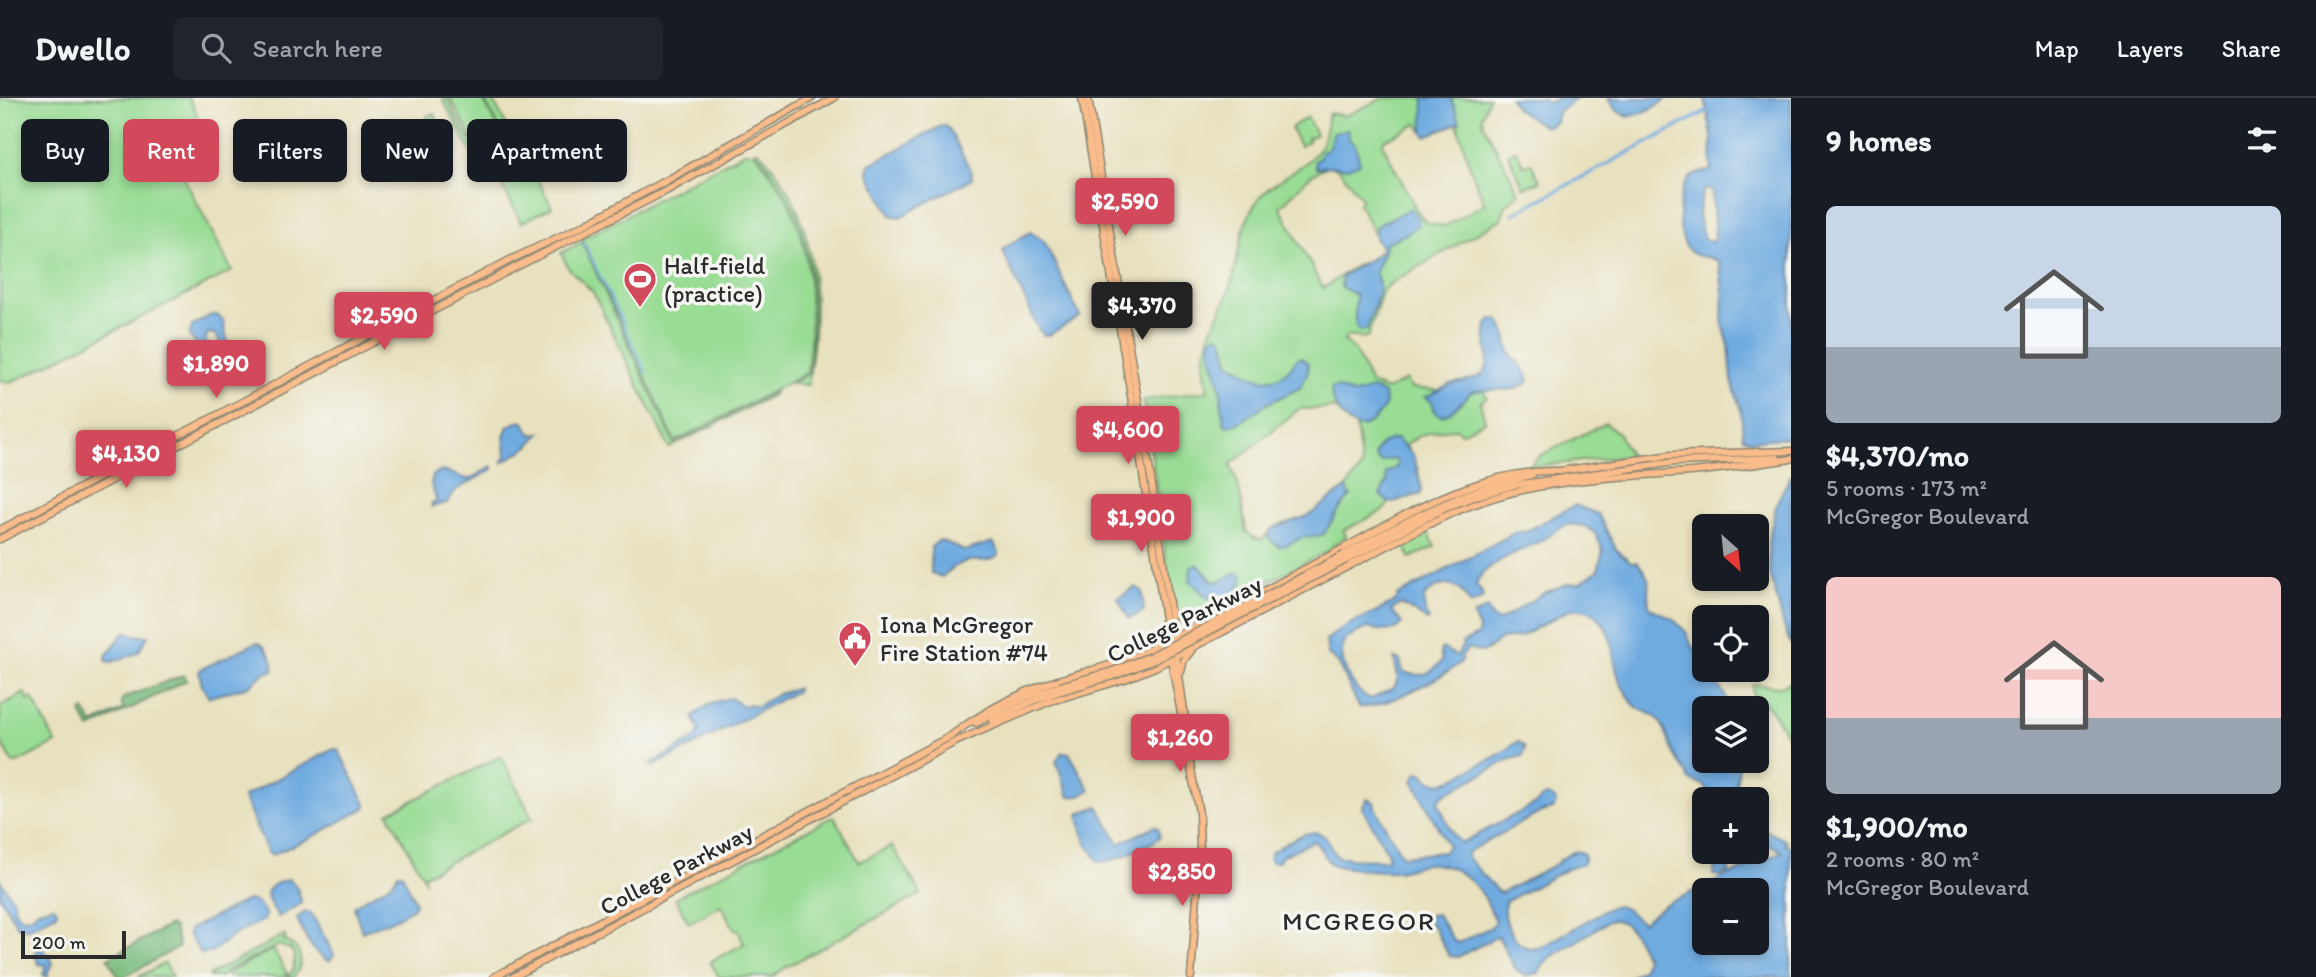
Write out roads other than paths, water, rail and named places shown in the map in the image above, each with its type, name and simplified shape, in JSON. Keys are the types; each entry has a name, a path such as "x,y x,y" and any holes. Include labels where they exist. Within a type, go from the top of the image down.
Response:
{"main road":[{"path":"0,530 510,260 614,209 812,98"},
{"path":"0,539 516,267 587,233 834,98"},
{"path":"1082,98 1132,400 1163,614 1180,682 1200,827 1191,977"},
{"path":"1088,98 1149,468 1171,618 1173,676 1189,754"},
{"path":"952,740 1048,702 1125,680 1152,668 1189,629 1360,537 1476,483 1516,473 1560,471 1644,458 1701,453 1791,451"},
{"path":"952,740 988,711 1023,693 1147,650 1192,648 1448,514 1516,490 1561,482 1676,473 1791,458"},
{"name":"College Parkway","path":"494,977 1019,707 1060,688 1153,655 1345,557 1471,497 1514,485 1676,461 1791,458"},
{"name":"College Parkway","path":"1345,557 1433,508 1465,494 1512,480 1560,471"},
{"path":"1569,476 1623,472 1676,473"},
{"path":"1269,592 1274,585"},
{"path":"1260,592 1269,592"},
{"path":"1269,592 1273,600"},
{"path":"1273,600 1282,601"},
{"path":"1268,608 1273,600"},
{"path":"1147,650 1159,638 1163,614"},
{"path":"1171,618 1177,627 1189,629"},
{"path":"1189,629 1190,639 1200,643"},
{"path":"1180,682 1184,659 1200,643"},
{"path":"1147,650 1152,668"},
{"path":"1152,668 1167,669 1173,676"},
{"name":"College Parkway","path":"513,977 952,740"},
{"path":"659,890 663,898"}],"water":[{"path":"1424,98 1451,98 1460,122 1426,136 1423,131"},
{"path":"1510,98 1542,98 1548,103 1559,98 1577,98 1558,112 1556,122 1545,127 1516,108"},
{"path":"1608,98 1669,98 1644,112 1628,115 1614,108"},
{"path":"1705,98 1791,98 1791,437 1751,441 1743,437 1741,411 1732,381 1729,346 1722,321 1723,291 1719,262 1693,253 1682,236 1679,216 1683,187 1692,176 1711,170 1712,137","holes":["1709,189 1712,192 1715,238 1712,242 1704,239 1698,216 1703,190"]},
{"path":"943,125 949,129 971,171 972,179 900,217 891,215 868,173 869,165"},
{"path":"1348,129 1349,139 1355,144 1360,163 1348,168 1316,168 1315,161 1322,151 1328,149 1333,133"},
{"path":"1411,208 1419,219 1419,225 1385,243 1375,273 1379,287 1377,301 1367,330 1359,331 1355,319 1356,295 1341,287 1342,277 1374,257 1382,248 1375,238 1376,226"},
{"path":"1030,232 1044,241 1080,316 1049,335 1044,335 1039,330 1003,249"},
{"path":"211,315 217,315 223,320 227,340 240,354 239,366 212,376 206,369 202,350 189,336 192,326","holes":["210,333 216,335 223,348 219,355 213,354 206,342 206,336"]},
{"path":"1491,319 1501,323 1510,352 1526,372 1529,381 1517,388 1471,392 1452,411 1443,416 1436,413 1432,402 1425,397 1447,385 1478,377 1484,372 1488,358 1487,325"},
{"path":"1218,335 1223,338 1229,362 1256,378 1278,378 1300,357 1308,363 1308,371 1300,388 1266,404 1242,421 1230,426 1225,425 1220,387 1210,350 1211,338"},
{"path":"1336,387 1353,394 1374,389 1384,394 1385,405 1371,422 1360,427 1355,426 1344,418 1336,407 1331,389"},
{"path":"524,422 529,432 535,435 540,433 528,447 502,463 506,456 504,437 508,426"},
{"path":"1397,439 1413,455 1422,489 1421,494 1389,503 1380,495 1387,482 1386,473 1397,467 1398,462 1393,459 1381,462 1375,454 1384,443"},
{"path":"492,466 493,469 456,490 447,503 432,507 431,504 437,501 431,484 433,475 443,471 470,479"},
{"path":"1791,475 1791,645 1770,573 1769,538 1777,502"},
{"path":"1346,488 1351,496 1323,535 1302,538 1283,546 1276,545 1268,537 1271,529 1308,516"},
{"path":"1575,505 1598,514 1616,549 1631,562 1637,562 1647,576 1650,608 1672,618 1687,633 1692,645 1692,682 1716,682 1725,696 1692,696 1692,773 1738,773 1736,787 1705,787 1689,780 1660,722 1631,701 1618,677 1608,632 1594,614 1585,610 1571,609 1520,637 1501,639 1486,651 1479,652 1468,648 1461,658 1462,661 1428,683 1397,698 1359,707 1338,663 1328,655 1326,641 1333,634 1397,600 1397,596 1516,532 1525,532","holes":["1567,524 1584,526 1595,533 1603,550 1598,570 1580,583 1567,584 1546,592 1499,621 1493,619 1487,608 1473,616 1479,628 1478,635 1462,643 1457,656 1442,648 1442,660 1425,674 1403,672 1400,660 1394,659 1398,677 1395,687 1372,699 1352,683 1342,655 1345,640 1366,628 1385,631 1398,627 1402,623 1391,611 1401,604 1428,621 1424,597 1442,585 1456,587 1471,605 1483,598 1476,585 1480,576 1498,562 1542,541"]},
{"path":"940,540 964,551 993,542 999,553 990,560 960,563 942,577 931,573 931,547"},
{"path":"1198,564 1212,581 1218,582 1238,572 1242,576 1242,583 1228,599 1210,598 1190,580 1191,567"},
{"path":"1136,587 1142,591 1144,611 1129,619 1118,598"},
{"path":"126,631 148,636 138,653 112,662 106,661 106,656"},
{"path":"257,642 270,654 273,671 264,673 249,686 209,697 202,686 199,672 201,669"},
{"path":"797,688 797,691 660,763 649,765 694,739 700,732 693,717 710,704 731,698 743,707 749,704 756,707 778,694"},
{"path":"1518,741 1525,747 1523,756 1508,760 1443,795 1438,802 1453,835 1461,843 1546,796 1555,799 1553,809 1541,812 1469,851 1466,856 1501,893 1558,863 1571,853 1584,855 1581,865 1567,869 1505,902 1506,919 1513,936 1518,942 1533,948 1542,947 1612,906 1628,910 1643,922 1664,905 1692,892 1692,955 1769,955 1769,878 1723,878 1727,876 1726,873 1713,875 1715,864 1730,864 1730,875 1755,864 1769,864 1769,858 1782,852 1769,846 1769,832 1787,841 1785,845 1791,846 1791,977 1630,977 1643,969 1646,958 1632,932 1616,920 1609,921 1548,959 1538,973 1524,976 1514,967 1498,936 1458,957 1449,956 1430,924 1429,915 1437,914 1458,943 1491,927 1495,922 1486,900 1472,882 1454,869 1431,864 1399,871 1335,866 1313,841 1282,856 1278,862 1269,859 1271,852 1298,836 1313,832 1326,838 1337,857 1387,860 1388,853 1362,808 1367,799 1374,802 1402,856 1444,852 1448,846 1413,781 1417,773 1421,772 1432,782 1443,784 1504,752"},
{"path":"333,749 338,750 342,757 366,804 365,808 310,838 272,855 268,853 243,797"},
{"path":"1062,752 1069,753 1090,790 1080,796 1069,797 1056,761"},
{"path":"1098,806 1119,844 1155,826 1159,829 1160,837 1130,853 1099,862 1086,840 1079,814"},
{"path":"398,873 402,873 414,899 412,909 362,932 354,907 391,884"},
{"path":"287,879 297,889 301,904 278,917 268,900 267,891"},
{"path":"0,880 21,918 31,917 38,910 54,906 56,915 29,928 18,927 0,897"},
{"path":"247,900 261,907 266,916 264,920 237,933 211,952 201,954 188,934 190,929"},
{"path":"305,912 311,913 333,953 334,956 329,961 313,948 303,931 297,918"},
{"path":"38,949 50,956 53,964 48,971 48,977 43,975 46,965 39,964 34,953"}],"waterway":[{"path":"1513,214 1707,111"},
{"path":"584,243 647,373"}],"place":[{"name":"Half-field (practice)","path":"640,309"},
{"name":"Iona McGregor Fire Station #74","path":"855,668"}],"district":[{"name":"MCGREGOR","path":"1359,921"}]}
